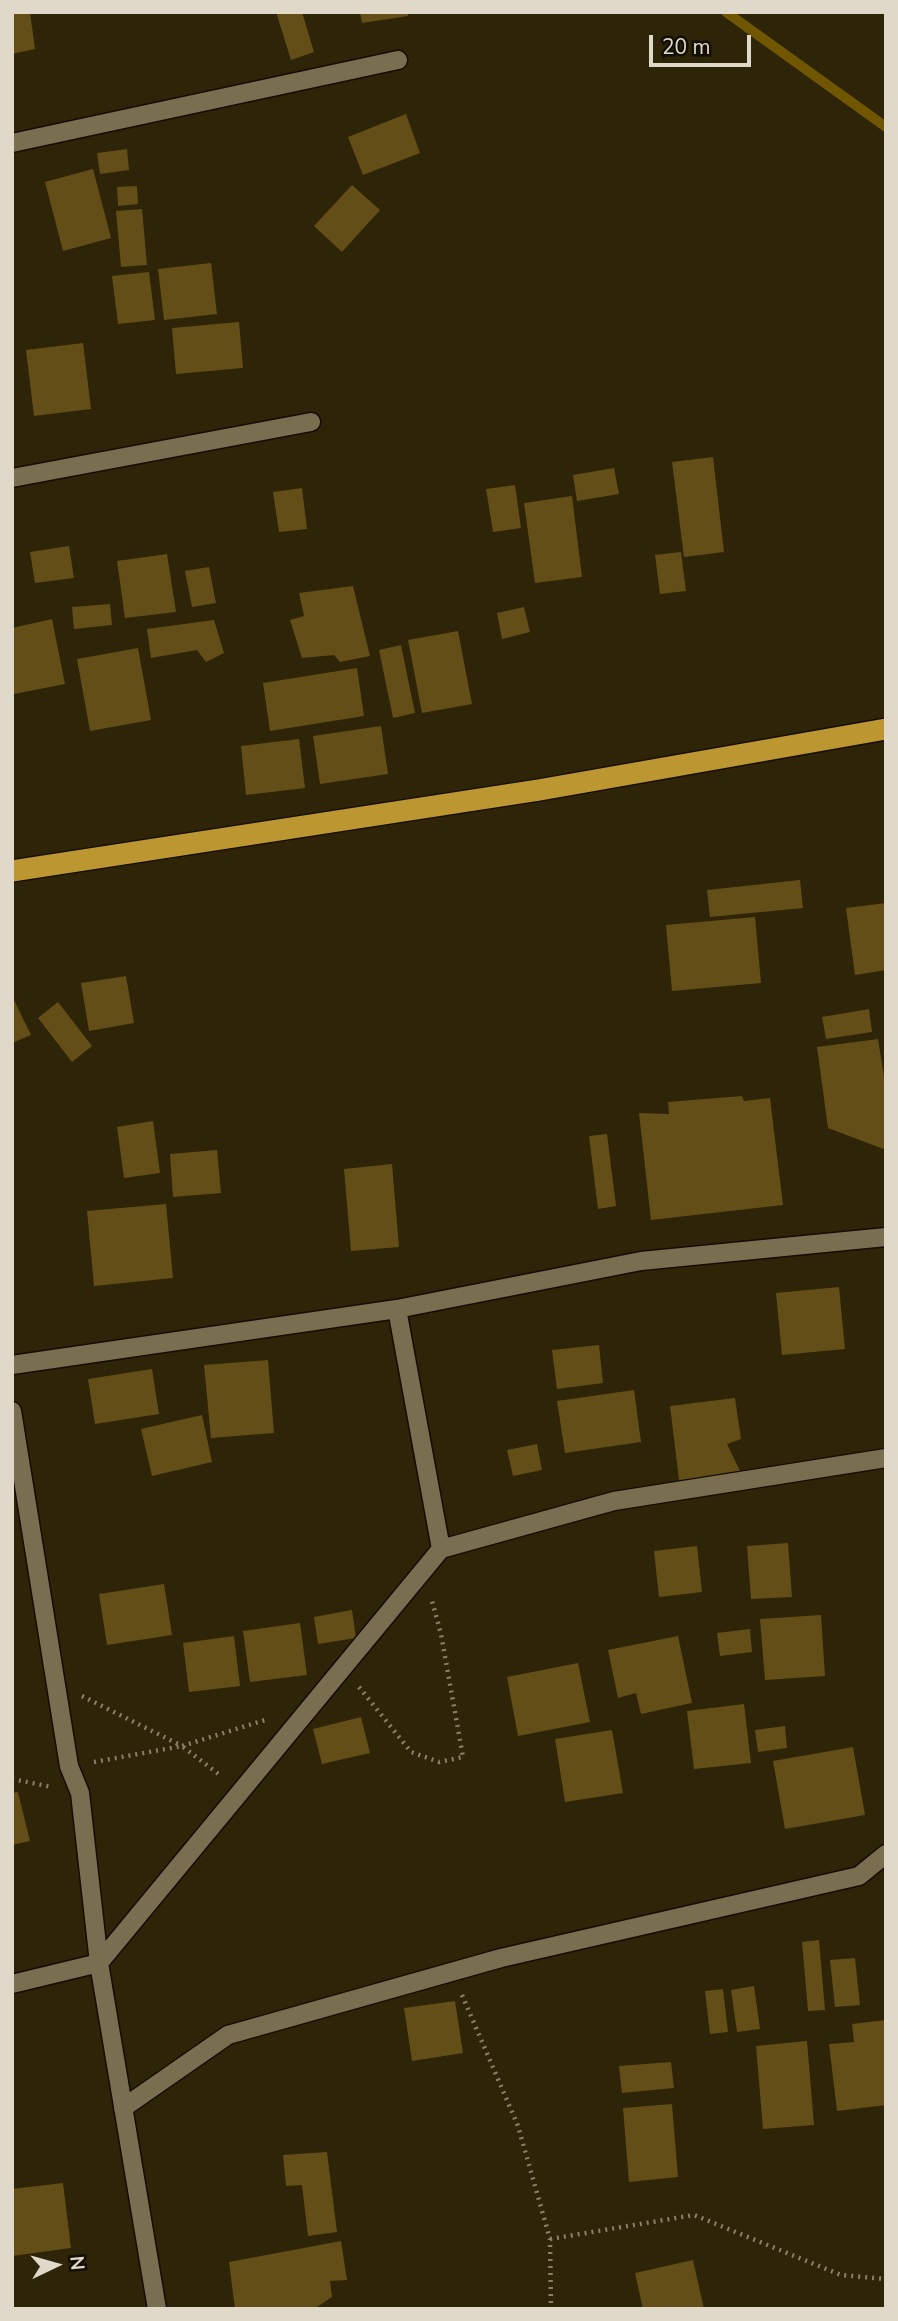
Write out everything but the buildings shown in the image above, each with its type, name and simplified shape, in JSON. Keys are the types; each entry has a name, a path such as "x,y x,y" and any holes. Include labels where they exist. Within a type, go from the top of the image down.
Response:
{"highway":[{"path":"12,871 539,790 886,729"}],"street":[{"path":"12,143 398,60"},
{"path":"12,478 311,422"},
{"path":"12,1365 397,1309 641,1261 886,1237"},
{"path":"397,1309 441,1549"},
{"path":"12,1411 69,1766 80,1793 99,1963 157,2309"},
{"path":"12,1984 99,1963 441,1549 614,1501 886,1458"},
{"path":"123,2108 228,2035 500,1958 859,1877 886,1854"}],"path":[{"path":"344,1667 411,1752 439,1762 463,1756 441,1634 424,1569"},
{"path":"56,1683 183,1746 241,1792"},
{"path":"69,1766 183,1746 312,1705"},
{"path":"452,1972 518,2126 550,2239 551,2309"},
{"path":"550,2239 694,2215 841,2275 886,2279"}],"waterway":[{"path":"726,12 886,127"}]}
